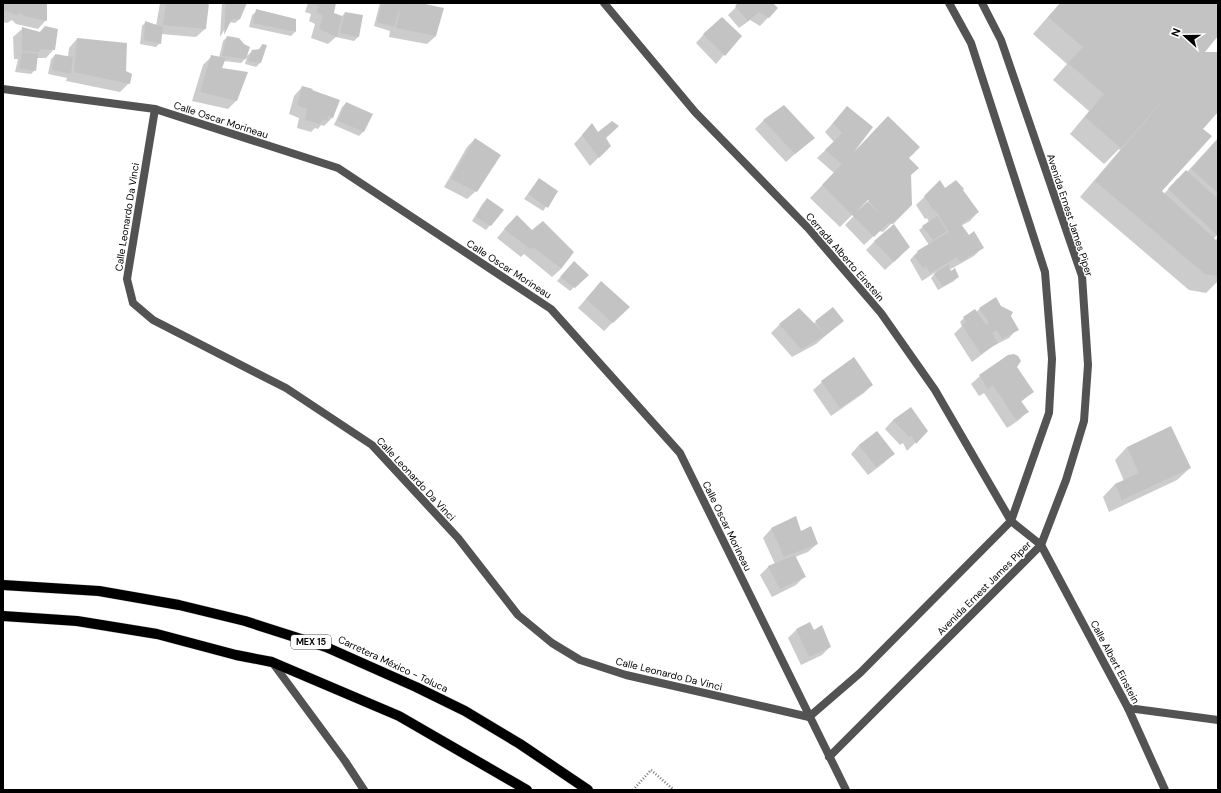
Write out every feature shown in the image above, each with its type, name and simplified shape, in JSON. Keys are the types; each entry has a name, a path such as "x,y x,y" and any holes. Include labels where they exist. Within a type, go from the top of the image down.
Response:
{"main road":[{"name":"Carretera México - Toluca","path":"3,585 99,591 179,605 245,621 326,647 416,687 465,711 520,744 588,790"},
{"path":"3,616 77,621 157,634 236,655 272,662 399,716 527,790"}],"street":[{"name":"Cerrada Alberto Einstein","path":"604,3 695,112 808,228 881,313 935,390 1011,521 1041,545"},
{"path":"809,716 860,673 1011,521 1049,413 1052,359 1045,272 971,43 949,3"},
{"name":"Avenida Ernest James Piper","path":"829,757 1041,545 1066,480 1084,421 1088,364 1082,276 1002,40 982,3"},
{"name":"Calle Oscar Morineau","path":"3,89 155,109 338,168 551,309 680,453 846,790"},
{"name":"Calle Leonardo Da Vinci","path":"155,109 127,279 133,303 153,320 286,388 372,445 458,538 518,615 552,643 580,660 626,675 809,716"},
{"name":"Calle Albert Einstein","path":"1041,545 1128,708 1165,790"},
{"path":"272,662 345,761 364,790"},
{"path":"1128,708 1218,720"}],"path":[{"path":"633,790 651,770 674,790"}],"building":[{"path":"3,3 47,3 47,21 24,16 21,13 16,15 3,10"},
{"path":"166,3 209,3 206,29 163,25"},
{"path":"226,3 247,3 240,19 232,19 224,35"},
{"path":"312,3 336,3 334,13 342,16 337,37 319,29 323,16 316,12 319,6"},
{"path":"382,3 402,3 394,27 377,22"},
{"path":"402,3 420,3 444,8 436,36 396,28"},
{"path":"738,3 773,3 778,8 769,18 759,12 748,21 735,6"},
{"path":"1061,3 1218,3 1218,36 1205,52 1218,52 1218,112 1203,129 1212,136 1162,191 1216,240 1218,238 1218,276 1205,274 1095,181 1171,91 1121,148 1085,117 1104,94 1068,63 1083,47 1048,17"},
{"path":"256,9 296,19 296,32 253,23"},
{"path":"345,12 363,15 359,37 340,33"},
{"path":"722,17 742,36 725,56 703,34"},
{"path":"145,21 163,27 161,44 144,40"},
{"path":"45,26 58,29 55,50 40,49 39,52 22,51 22,27 40,32"},
{"path":"227,36 239,38 244,44 250,47 246,59 222,56"},
{"path":"77,38 127,43 126,71 132,74 130,84 74,72"},
{"path":"262,44 267,45 261,63 248,61 252,50 261,49"},
{"path":"22,52 38,54 36,71 19,68"},
{"path":"55,54 73,57 71,74 52,70"},
{"path":"211,55 226,58 222,68 248,72 237,101 200,92"},
{"path":"302,86 340,100 333,118 328,116 327,121 323,119 320,124 305,120 307,109 297,105"},
{"path":"346,102 373,114 364,132 338,121"},
{"path":"784,105 815,138 795,154 763,120"},
{"path":"847,106 873,127 854,152 888,116 920,147 909,158 919,168 911,175 912,205 893,224 888,223 874,237 822,185 842,164 825,150 842,133 833,123","holes":["868,200 882,216 867,202 856,212"]},
{"path":"612,121 619,126 606,138 611,146 599,158 582,135 592,123 598,132"},
{"path":"475,138 501,155 477,192 451,179"},
{"path":"1218,139 1218,193 1191,169"},
{"path":"1186,170 1218,199 1217,235 1168,189"},
{"path":"539,178 558,191 548,208 528,194"},
{"path":"940,180 945,188 956,180 964,189 963,190 979,212 961,224 969,235 974,231 984,248 960,262 957,257 930,273 926,266 923,268 914,256 919,253 917,251 949,232 924,196"},
{"path":"487,198 504,210 491,226 476,217"},
{"path":"517,215 532,230 543,221 574,252 561,269 533,247 530,249 504,229"},
{"path":"937,216 947,231 933,240 922,226"},
{"path":"894,224 910,247 894,262 874,241"},
{"path":"574,261 589,275 575,288 560,277"},
{"path":"949,264 951,271 955,268 959,277 943,286 934,274"},
{"path":"601,281 630,307 613,323 586,299"},
{"path":"996,297 1001,306 1013,312 1011,316 1019,330 1002,339 997,330 992,333 998,343 981,354 962,325 966,322 963,317 975,309 986,325 989,323 979,308"},
{"path":"833,307 844,321 826,335 815,321"},
{"path":"799,308 826,335 801,349 779,324"},
{"path":"1014,354 1018,356 1021,361 1017,367 1034,392 1021,401 1029,412 1016,420 993,385 988,389 979,375 1008,355"},
{"path":"854,357 873,385 840,408 821,381"},
{"path":"911,407 928,431 916,444 912,436 909,437 893,420"},
{"path":"1171,426 1191,468 1122,500 1115,484 1139,473 1127,447"},
{"path":"877,431 895,454 876,467 859,445"},
{"path":"796,516 801,531 811,526 818,544 784,557 771,528"},
{"path":"795,555 806,577 780,589 768,566"},
{"path":"810,622 814,630 822,625 831,647 809,657 796,629"}]}
